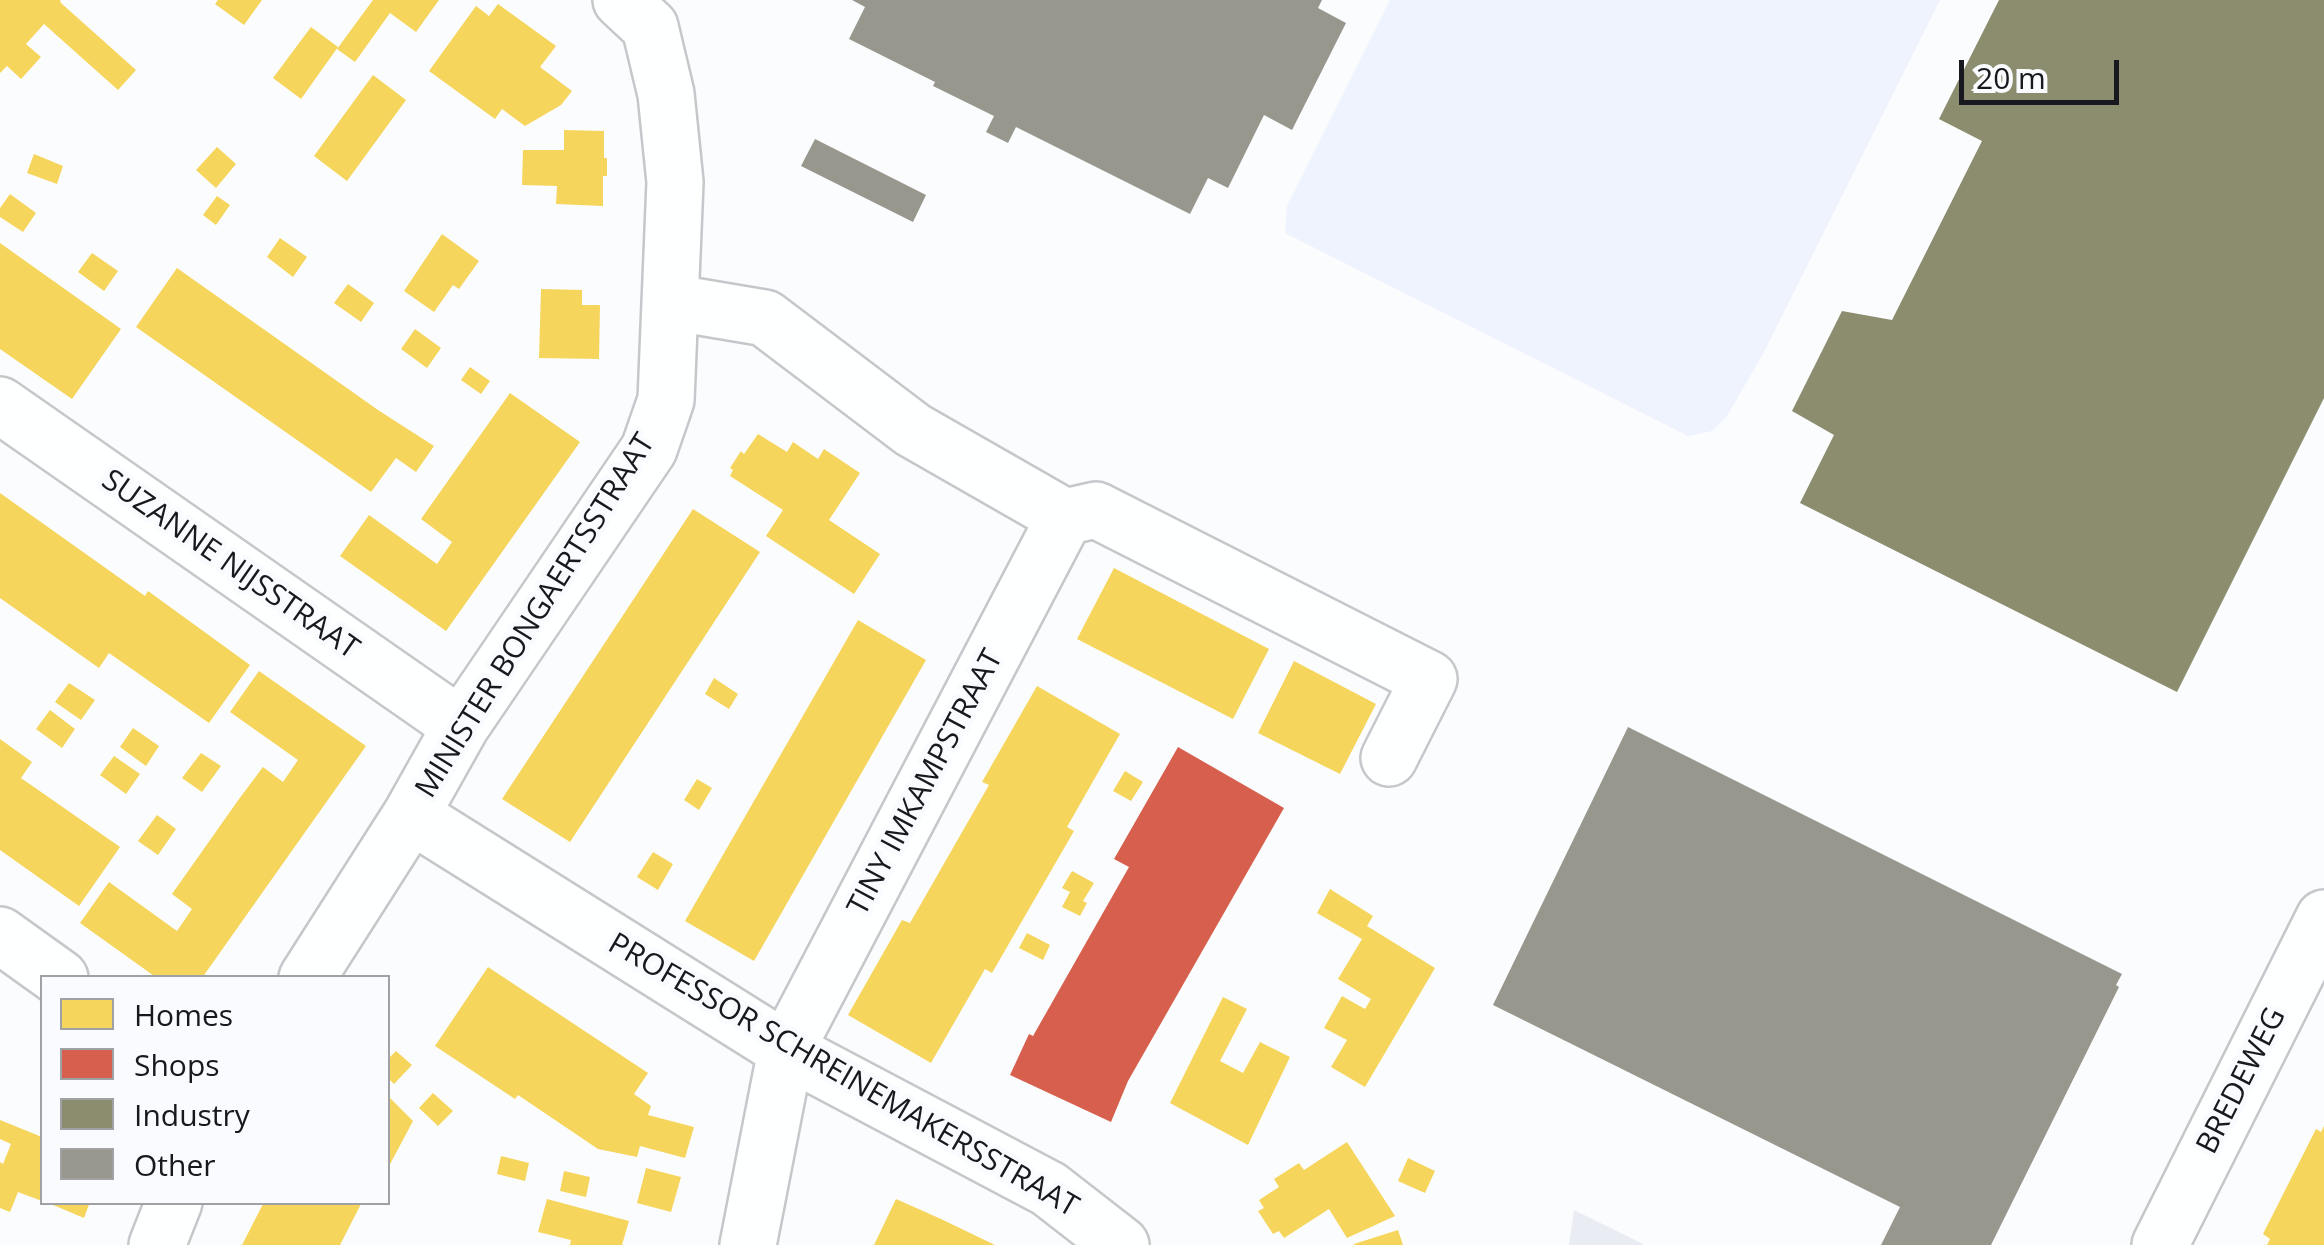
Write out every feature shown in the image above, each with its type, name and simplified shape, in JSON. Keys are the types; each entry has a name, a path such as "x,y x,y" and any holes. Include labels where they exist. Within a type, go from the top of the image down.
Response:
{"street":[{"name":"MINISTER BONGAERTSSTRAAT","path":"309,975 411,815 460,726 649,450 666,400 675,182 666,94 650,27 621,0"},
{"path":"670,302 765,318 913,430 1066,517 1096,510 1429,679 1390,758"},
{"name":"SUZANNE NIJSSTRAAT","path":"0,404 460,726"},
{"name":"TINY IMKAMPSTRAAT","path":"748,1245 786,1050 1066,517"},
{"name":"PROFESSOR SCHREINEMAKERSSTRAAT","path":"411,815 786,1050 1049,1189 1121,1245"},
{"name":"BREDEWEG","path":"2160,1245 2324,918"},
{"path":"0,935 56,975"},
{"path":"156,1245 173,1205"}],"shaded area":[{"path":"1390,0 1940,0 1764,352 1727,416 1712,431 1688,436 1285,233 1287,206"},
{"path":"1574,1210 1645,1245 1569,1245"}],"building: Homes":[{"path":"0,0 60,0 136,70 118,90 44,24 26,44 41,57 21,79 7,66 0,73"},
{"path":"218,0 262,0 244,25 215,4"},
{"path":"373,0 439,0 416,32 390,13 355,62 337,49"},
{"path":"498,4 556,46 540,67 572,91 561,105 525,126 502,109 495,119 429,71 476,6 489,16"},
{"path":"311,27 338,47 301,99 273,78"},
{"path":"373,75 406,100 347,181 314,156"},
{"path":"564,130 604,131 607,176 603,176 603,206 556,204 557,186 522,185 523,150 564,150"},
{"path":"217,147 236,164 216,188 196,170"},
{"path":"34,154 63,166 57,184 27,173"},
{"path":"10,194 36,213 23,232 0,217 0,208"},
{"path":"217,196 230,205 216,225 203,215"},
{"path":"442,234 479,261 459,289 453,285 434,312 404,291"},
{"path":"280,238 307,257 293,277 267,257"},
{"path":"0,243 121,329 72,399 0,349"},
{"path":"92,253 118,271 104,291 78,272"},
{"path":"177,268 434,446 416,472 396,458 371,492 136,327"},
{"path":"348,284 374,303 361,322 334,303"},
{"path":"541,289 582,290 582,305 600,305 599,359 539,358"},
{"path":"415,329 441,348 427,368 401,349"},
{"path":"470,367 490,381 481,394 461,380"},
{"path":"510,393 580,442 446,631 340,556 369,515 437,564 452,542 421,519"},
{"path":"758,434 787,452 793,442 818,459 824,449 860,473 829,520 880,554 854,594 766,536 783,510 730,476 730,468 741,451 744,454"},
{"path":"0,493 145,596 148,591 250,665 209,723 109,653 99,668 0,598"},
{"path":"693,509 760,552 570,842 502,799"},
{"path":"1114,568 1269,649 1233,719 1077,639"},
{"path":"858,620 926,660 754,961 685,921"},
{"path":"1294,661 1376,704 1340,774 1258,733"},
{"path":"259,671 366,746 204,975 153,975 80,923 109,882 177,931 192,909 172,894 239,799 263,767 283,782 298,760 230,712"},
{"path":"714,678 738,694 729,709 705,694"},
{"path":"69,683 95,700 81,720 55,702"},
{"path":"1037,686 1120,734 1067,827 1074,831 992,973 985,969 931,1063 848,1015 902,920 910,923 989,785 982,782"},
{"path":"50,710 75,729 62,748 36,729"},
{"path":"133,728 159,746 146,766 120,747"},
{"path":"0,739 32,762 21,778 120,847 79,906 0,850"},
{"path":"201,753 221,766 202,792 182,778"},
{"path":"114,756 140,774 126,794 100,775"},
{"path":"1125,771 1143,782 1131,801 1113,791"},
{"path":"697,779 712,788 699,810 684,800"},
{"path":"157,815 176,829 158,855 138,841"},
{"path":"653,852 673,864 658,890 637,877"},
{"path":"1072,871 1094,883 1083,901 1087,903 1080,916 1062,907 1070,892 1062,888"},
{"path":"1330,889 1373,916 1367,926 1435,968 1365,1087 1331,1067 1347,1040 1324,1028 1342,996 1365,1009 1371,999 1338,979 1362,939 1317,913"},
{"path":"1027,933 1050,945 1043,960 1019,948"},
{"path":"488,967 648,1073 634,1094 651,1106 648,1115 694,1127 685,1158 640,1146 637,1157 598,1149 435,1046"},
{"path":"1223,997 1247,1009 1220,1061 1243,1073 1260,1042 1290,1057 1248,1145 1170,1103"},
{"path":"396,1051 412,1065 394,1084 390,1080 390,1057"},
{"path":"433,1093 453,1111 438,1126 419,1108"},
{"path":"390,1098 413,1121 390,1164"},
{"path":"0,1120 40,1136 40,1200 18,1192 10,1212 0,1208 0,1162 3,1164 11,1144 0,1139"},
{"path":"2324,1126 2324,1245 2267,1245 2270,1239 2263,1234 2316,1129 2321,1132"},
{"path":"1347,1142 1395,1216 1347,1238 1329,1209 1284,1238 1279,1231 1273,1234 1258,1211 1264,1208 1259,1200 1279,1187 1274,1179 1299,1163 1304,1170"},
{"path":"501,1156 529,1163 525,1181 497,1174"},
{"path":"1408,1158 1435,1171 1425,1193 1398,1181"},
{"path":"646,1168 681,1177 671,1212 637,1203"},
{"path":"564,1171 590,1177 586,1197 560,1191"},
{"path":"547,1199 629,1221 622,1245 570,1245 571,1240 538,1232"},
{"path":"896,1199 941,1219 995,1245 874,1245"},
{"path":"53,1205 89,1205 84,1218"},
{"path":"262,1205 360,1205 340,1245 242,1245"},
{"path":"1398,1230 1403,1245 1354,1245 1354,1244"}],"building: Shops":[{"path":"1178,747 1284,808 1128,1081 1111,1122 1010,1075 1029,1034 1033,1036 1129,867 1114,859"}],"building: Industry":[{"path":"1999,0 2324,0 2324,398 2177,692 1800,503 1834,435 1792,411 1842,311 1892,320 1982,141 1939,119"}],"building: Other":[{"path":"852,0 1322,0 1318,8 1346,23 1292,130 1264,115 1228,188 1208,178 1190,214 1016,127 1008,143 986,132 994,116 849,39 865,7"},
{"path":"815,139 926,195 913,222 801,166"},
{"path":"1628,727 2122,974 1991,1245 1881,1245 1900,1207 1493,1005"}]}
